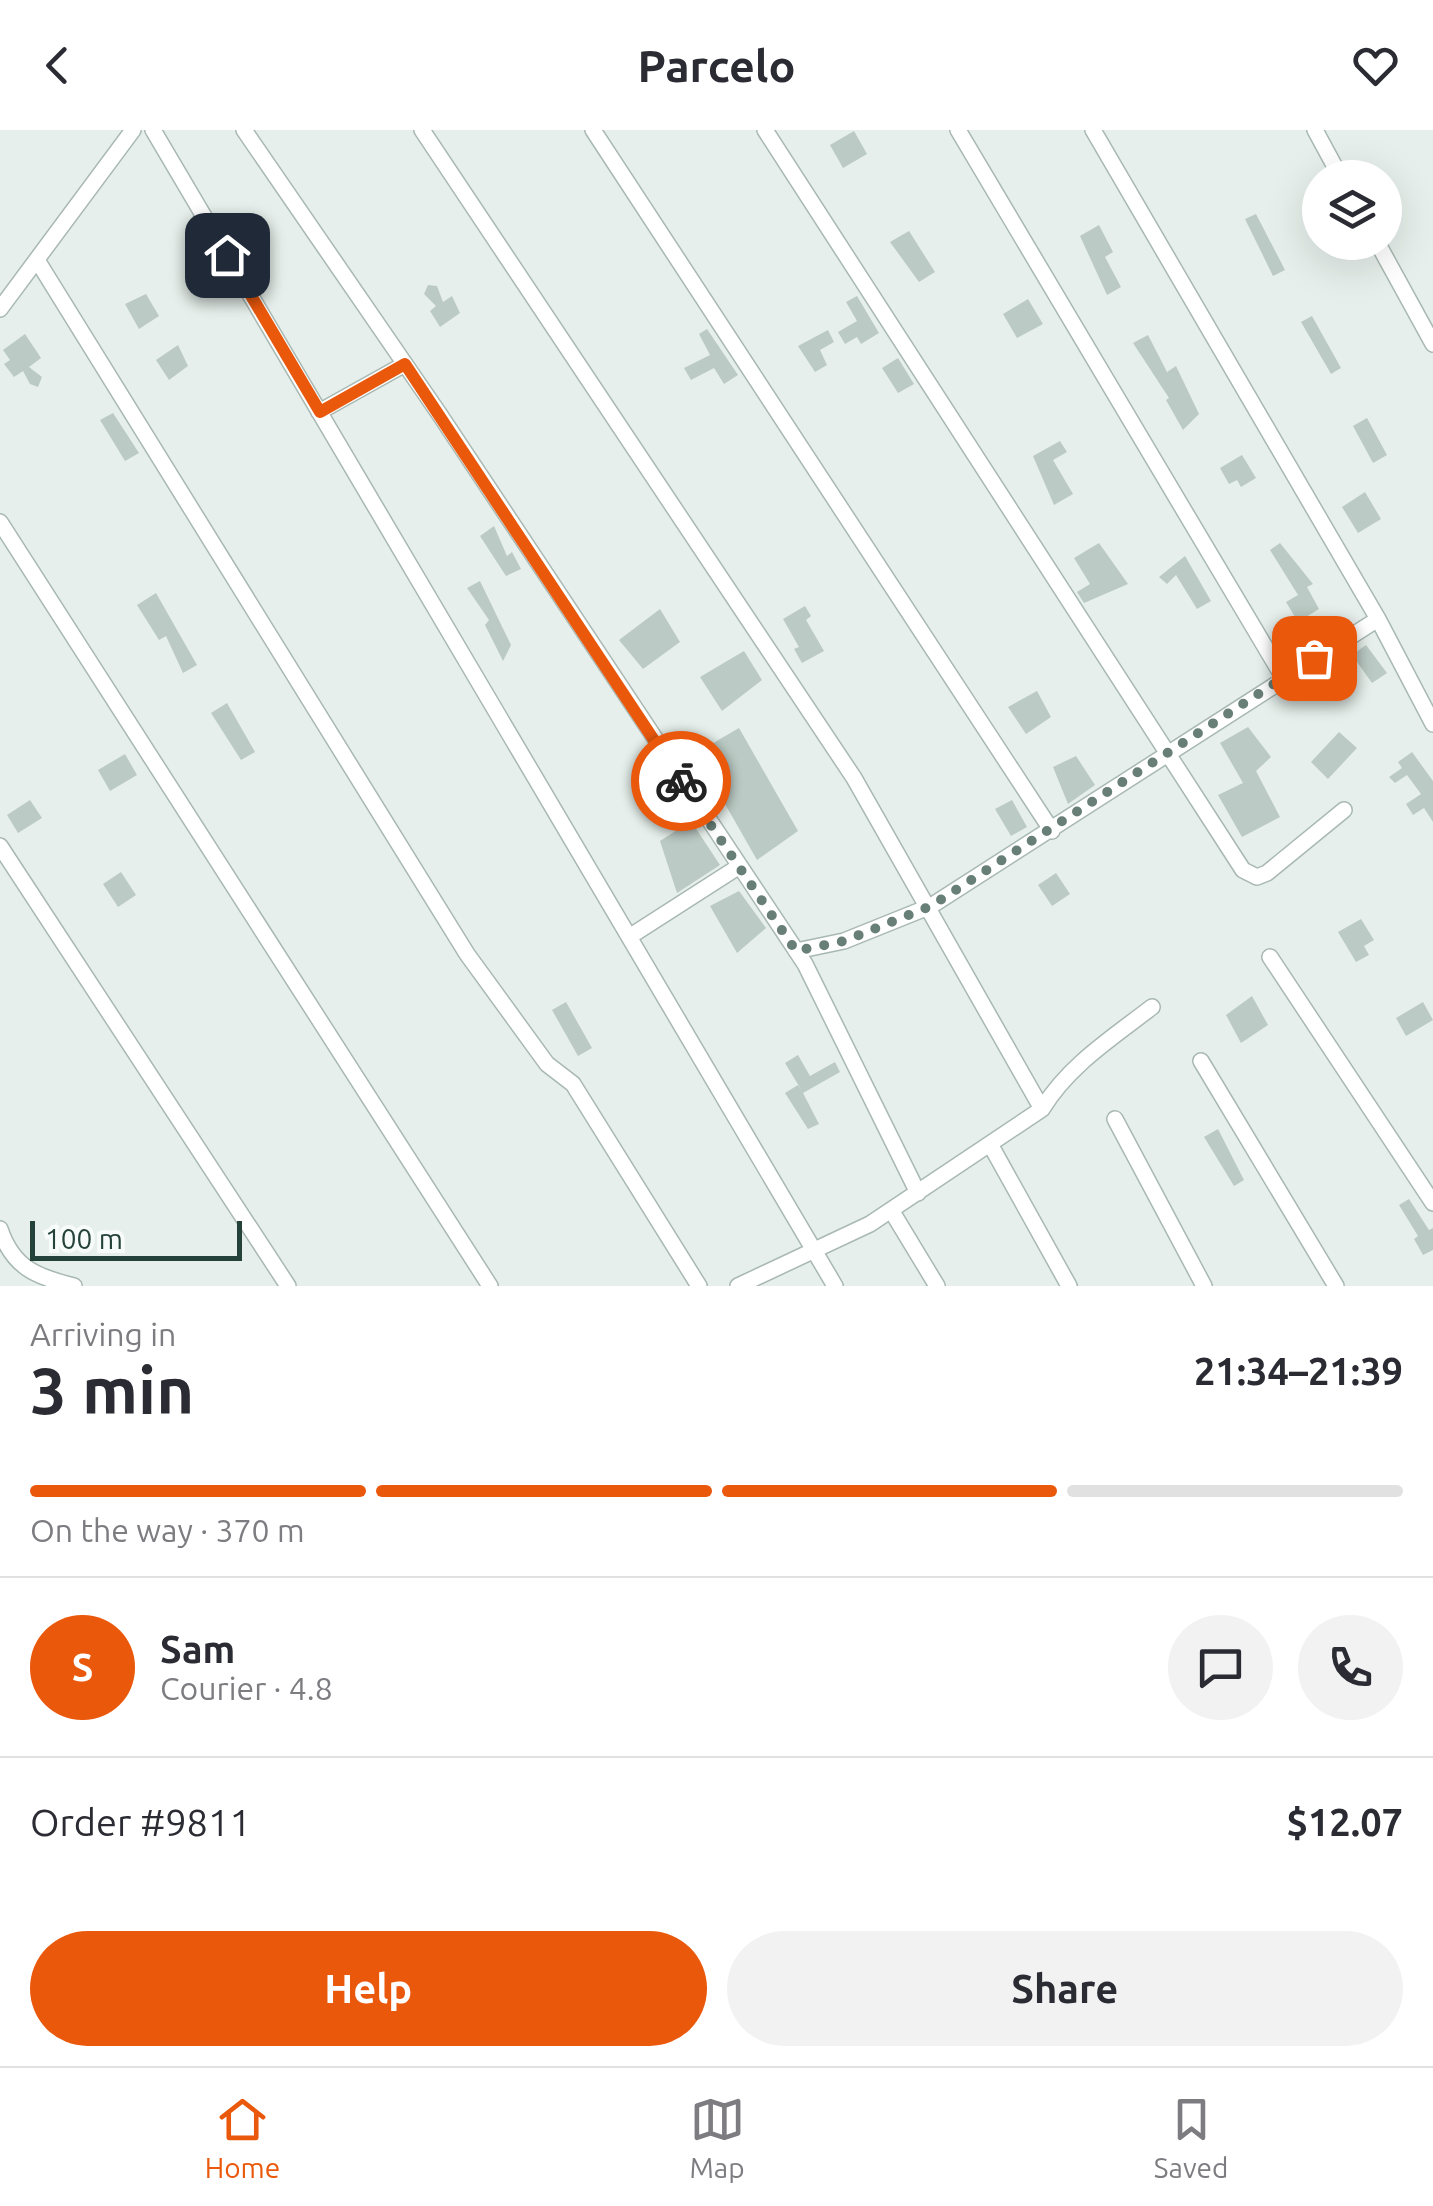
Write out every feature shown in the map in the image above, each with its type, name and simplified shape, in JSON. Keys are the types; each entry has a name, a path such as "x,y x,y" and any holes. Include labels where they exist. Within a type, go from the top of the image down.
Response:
{"street":[{"path":"0,309 134,130"},
{"path":"154,130 834,1286"},
{"path":"244,130 405,364 796,951 918,1192"},
{"path":"422,130 854,778 931,906 1042,1109"},
{"path":"593,130 1052,831"},
{"path":"765,130 1166,753 1250,875 1267,873 1344,810"},
{"path":"958,130 1283,677"},
{"path":"1092,130 1378,619 1433,724"},
{"path":"1315,130 1332,160"},
{"path":"37,260 467,954 547,1064 572,1084 699,1286"},
{"path":"1387,260 1433,344"},
{"path":"320,412 405,364"},
{"path":"0,522 490,1286"},
{"path":"796,951 844,941 931,906 1378,619"},
{"path":"0,846 288,1286"},
{"path":"629,938 738,867"},
{"path":"1270,957 1433,1204"},
{"path":"738,1286 892,1210 1042,1109 1058,1083 1078,1064 1152,1007"},
{"path":"1202,1061 1336,1286"},
{"path":"1115,1119 1204,1286"},
{"path":"990,1144 1069,1286"},
{"path":"892,1210 937,1286"},
{"path":"0,1229 7,1248 22,1266 38,1278 74,1286"}],"building":[{"path":"854,131 867,154 843,168 830,145"},
{"path":"1256,214 1285,270 1273,276 1245,219"},
{"path":"1099,225 1113,252 1105,257 1121,287 1107,295 1080,236"},
{"path":"909,231 935,272 919,282 890,242"},
{"path":"428,285 437,286 443,302 452,296 460,313 440,327 430,311 436,306 424,294"},
{"path":"146,294 159,316 139,329 125,304"},
{"path":"857,296 879,333 861,344 857,337 845,344 838,332 857,321 846,302"},
{"path":"1028,299 1043,324 1017,338 1003,314"},
{"path":"1312,316 1341,368 1331,374 1301,322"},
{"path":"707,329 738,375 724,384 714,368 691,380 684,368 710,355 699,334"},
{"path":"828,330 834,342 820,350 827,365 815,372 798,346"},
{"path":"25,334 41,358 29,367 42,377 38,387 30,384 23,371 14,377 4,364 10,360 3,350"},
{"path":"1148,335 1167,372 1176,366 1199,414 1183,430 1166,400 1169,398 1133,343"},
{"path":"178,345 188,366 169,380 156,360"},
{"path":"898,358 914,384 898,393 882,368"},
{"path":"113,413 139,453 125,461 100,420"},
{"path":"1367,418 1387,455 1373,463 1353,426"},
{"path":"1060,441 1067,452 1053,460 1073,494 1054,505 1033,456"},
{"path":"1242,455 1256,478 1241,487 1237,480 1229,484 1220,468"},
{"path":"1365,492 1381,519 1358,533 1342,507"},
{"path":"494,526 507,556 512,552 521,569 506,576 480,536"},
{"path":"1099,543 1128,584 1084,603 1077,592 1090,584 1074,558"},
{"path":"1280,543 1313,584 1307,587 1319,609 1298,622 1286,602 1298,595 1270,550"},
{"path":"1185,556 1211,601 1197,609 1176,575 1167,584 1159,577"},
{"path":"480,581 511,645 503,661 485,625 489,620 467,588"},
{"path":"156,593 197,665 183,673 166,636 159,640 137,605"},
{"path":"805,606 811,616 806,620 824,651 802,663 794,649 799,647 783,619"},
{"path":"660,609 680,642 643,669 619,640"},
{"path":"1366,645 1387,673 1372,683 1352,655"},
{"path":"744,651 762,680 722,711 700,677"},
{"path":"1037,691 1051,717 1026,734 1008,707"},
{"path":"227,703 255,752 241,760 211,713"},
{"path":"1248,727 1271,757 1256,771 1280,817 1242,837 1218,795 1243,783 1220,743"},
{"path":"739,728 798,831 757,860 696,753"},
{"path":"1339,732 1357,748 1328,779 1311,762"},
{"path":"1412,752 1433,781 1433,822 1424,808 1413,815 1406,804 1421,794 1407,775 1395,783 1389,777 1402,768 1398,762"},
{"path":"125,754 137,775 110,791 98,770"},
{"path":"1076,756 1095,785 1068,804 1053,767"},
{"path":"30,800 42,818 18,833 7,815"},
{"path":"1012,800 1027,827 1011,836 995,809"},
{"path":"691,821 720,865 677,893 660,841"},
{"path":"121,872 136,895 118,907 103,884"},
{"path":"1056,873 1070,894 1052,906 1038,885"},
{"path":"739,891 766,928 737,953 710,906"},
{"path":"1361,919 1374,940 1364,946 1369,955 1356,962 1338,932"},
{"path":"1252,996 1268,1025 1241,1043 1226,1015"},
{"path":"566,1002 592,1048 578,1056 552,1010"},
{"path":"1423,1002 1433,1020 1406,1036 1396,1018"},
{"path":"798,1055 810,1076 835,1062 840,1072 803,1093 819,1124 808,1129 785,1093 798,1085 802,1091 785,1063"},
{"path":"1218,1129 1244,1180 1234,1186 1204,1137"},
{"path":"1409,1199 1429,1230 1433,1228 1433,1250 1423,1255 1414,1239 1418,1236 1399,1205"}],"way so far":[{"path":"681,781 796,951 844,941 931,906 1314,658"}],"route":[{"path":"227,255 320,412 405,364 681,781"}]}
